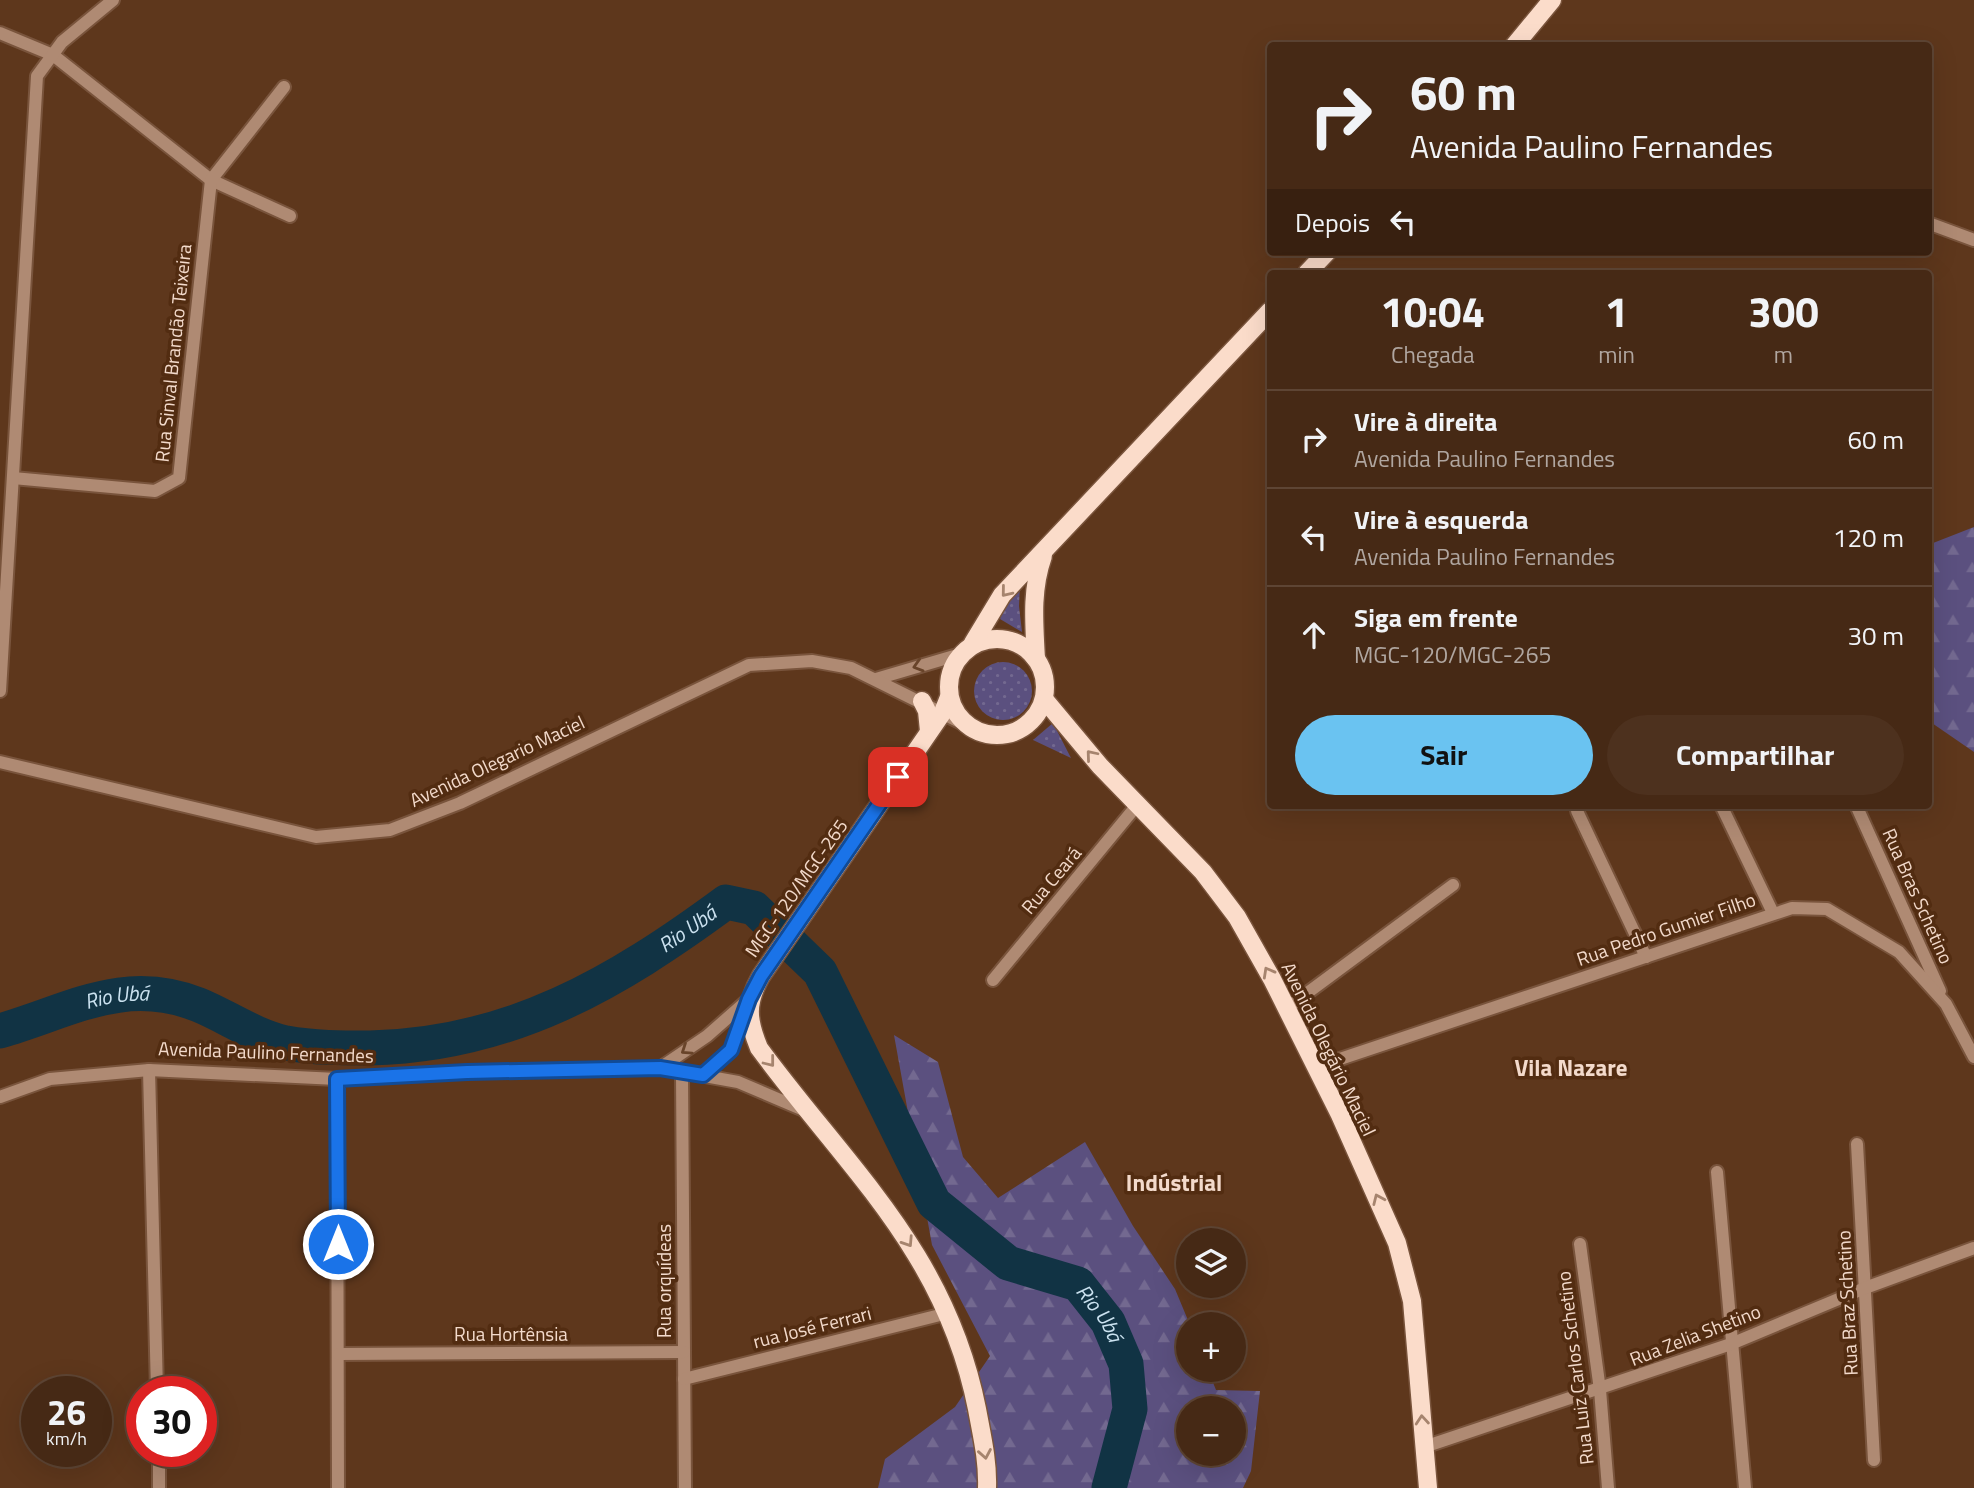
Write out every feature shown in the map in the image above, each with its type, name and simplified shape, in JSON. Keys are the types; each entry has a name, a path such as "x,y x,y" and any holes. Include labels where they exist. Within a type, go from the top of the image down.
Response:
{"main road":[{"path":"1517,42 1552,0"},
{"path":"1310,270 1323,256"},
{"path":"954,714 950,675 1002,595 1267,314"},
{"path":"954,714 988,734 1004,736 1031,721 1044,699 1045,685 1036,659 1034,580 1046,547"},
{"path":"967,649 997,639 1012,641 1036,659"},
{"name":"Avenida Olegário Maciel","path":"1044,699 1100,766 1203,872 1237,917 1316,1067 1397,1243 1412,1301 1428,1488"},
{"path":"922,701 927,711 929,731 954,714"},
{"name":"MGC-120/MGC-265","path":"749,999 761,976 929,731"},
{"name":"Avenida Paulino Fernandes","path":"749,999 752,1032 759,1048 877,1194 931,1278 948,1313 970,1375 988,1465 987,1488"}],"street":[{"path":"0,691 37,76 62,42 113,0"},
{"path":"0,33 52,55 211,180 290,216"},
{"path":"211,180 284,87"},
{"name":"Rua Sinval Brandão Teixeira","path":"13,478 155,491 179,478 211,180"},
{"path":"1932,224 1974,240"},
{"path":"876,678 967,649"},
{"name":"Avenida Olegario Maciel","path":"0,762 316,837 390,830 460,803 749,664 812,662 851,667 954,714"},
{"name":"Rua Ceará","path":"993,980 1138,804"},
{"path":"1723,809 1773,913"},
{"name":"Rua Bras Schetino","path":"1858,809 1946,1004"},
{"path":"1577,811 1646,957"},
{"path":"1287,1008 1452,885"},
{"name":"Rua Pedro Gumier Filho","path":"1316,1067 1792,908 1827,909 1899,952 1946,1004 1974,1057"},
{"path":"660,1068 708,1036 749,999"},
{"path":"703,1075 731,1050 749,999"},
{"name":"Avenida Paulino Fernandes","path":"0,1097 50,1079 149,1070 337,1079 467,1072 660,1068 738,1082 813,1114"},
{"path":"149,1070 157,1376"},
{"name":"Rua orquídeas","path":"682,1074 685,1488"},
{"path":"337,1079 338,1488"},
{"name":"Rua Braz Schetino","path":"1857,1144 1874,1460"},
{"path":"1717,1172 1745,1488"},
{"name":"Rua Luiz Carlos Schetino","path":"1580,1244 1600,1391 1608,1488"},
{"name":"Rua Zelia Shetino","path":"1424,1447 1600,1391 1731,1344 1865,1288 1974,1248"},
{"name":"rua José Ferrari","path":"684,1379 948,1313"},
{"name":"Rua Hortênsia","path":"339,1354 684,1352"},
{"path":"159,1467 159,1488"}],"green space":[{"path":"1974,527 1974,752 1932,723 1932,543"},
{"path":"1020,584 1022,632 1000,619 1008,599"},
{"path":"1003,662 1014,664 1027,675 1032,691 1030,702 1019,715 1003,720 992,718 979,707 974,691 976,680 987,667"},
{"path":"1053,723 1071,758 1033,740"},
{"path":"894,1035 938,1062 963,1157 998,1198 1085,1142 1133,1226 1175,1289 1176,1298 1179,1298 1185,1312 1176,1312 1176,1382 1213,1382 1216,1390 1260,1391 1251,1471 1243,1488 878,1488 885,1459 955,1407 990,1356 932,1245"}],"waterway":[{"name":"Rio Ubá","path":"0,1031 98,999 146,994 172,997 199,1005 252,1031 286,1043 349,1048 421,1044 470,1035 516,1022 560,1004 644,959 726,902 754,908 820,972 934,1203 1008,1263 1078,1284 1108,1322 1126,1364 1130,1409 1109,1488"}],"district":[{"name":"Vila Nazare","path":"1571,1068"},
{"name":"Indústrial","path":"1174,1183"}],"route":[{"path":"338,1244 337,1079 467,1072 660,1068 682,1074 703,1075 731,1050 749,999 761,976 898,777"}]}
